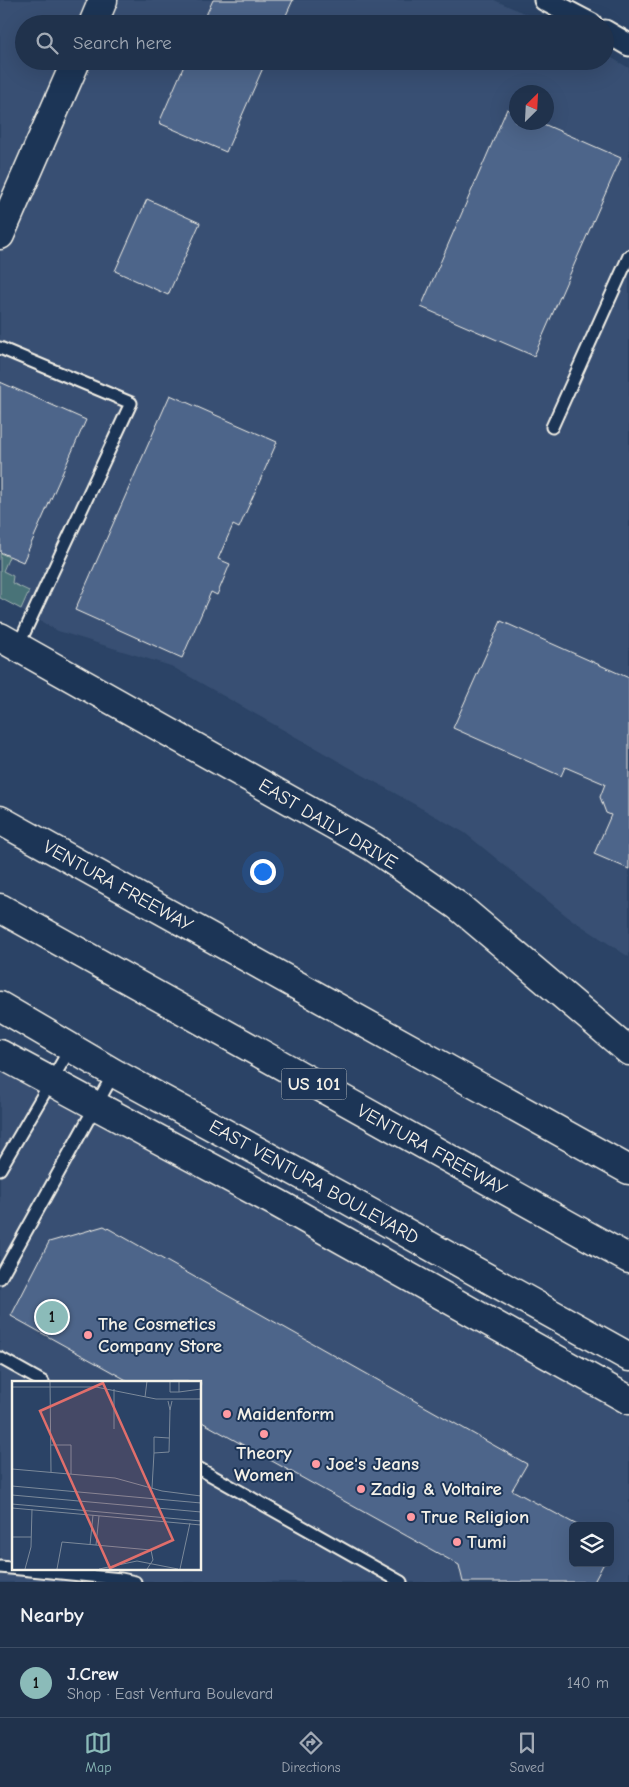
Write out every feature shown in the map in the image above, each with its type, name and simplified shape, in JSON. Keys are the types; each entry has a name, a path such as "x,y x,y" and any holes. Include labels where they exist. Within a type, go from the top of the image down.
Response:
{"main road":[{"path":"97,15 103,0"},
{"path":"0,235 72,70"},
{"name":"EAST DAILY DRIVE","path":"9,642 373,847 458,906 629,1051"},
{"name":"VENTURA FREEWAY","path":"0,820 629,1170"},
{"name":"VENTURA FREEWAY","path":"0,908 629,1260"},
{"name":"EAST VENTURA BOULEVARD","path":"0,1006 114,1073 344,1198 629,1357"},
{"name":"EAST VENTURA BOULEVARD","path":"0,1054 279,1204 629,1400"}],"street":[{"path":"554,2 576,15"},
{"path":"614,36 629,45"}],"lane":[{"path":"552,427 629,256"},
{"path":"0,348 131,403 9,642"},
{"path":"0,1169 71,1047"},
{"path":"0,1278 114,1073"},
{"path":"0,1358 41,1381"},
{"path":"201,1470 401,1582"},
{"path":"22,1570 121,1579 135,1582"}],"shaded area":[{"path":"0,0 494,0 528,15 15,15 15,70 614,70 614,59 629,68 629,957 568,917 465,833 171,666 58,631 0,598"},
{"path":"0,1065 629,1411 629,1582 0,1582"}],"green space":[{"path":"0,553 9,557 3,571 13,576 12,583 29,591 21,609 0,598"}],"building":[{"path":"213,0 293,0 286,15 206,15"},
{"path":"182,70 262,70 226,152 159,123"},
{"path":"507,109 509,110 509,130 554,129 621,158 534,356 421,307"},
{"path":"147,199 200,223 168,295 115,271"},
{"path":"0,382 86,420 23,562 0,552"},
{"path":"170,395 277,442 239,528 233,525 218,559 230,564 217,595 211,592 182,658 75,610"},
{"path":"501,621 629,678 629,869 594,854 611,815 606,813 600,797 605,784 565,767 561,776 453,728"},
{"path":"104,1226 527,1464 512,1490 572,1522 569,1522 569,1567 602,1567 594,1582 463,1582 459,1565 201,1422 201,1381 128,1381 11,1316 49,1242"}],"place":[{"name":"J.Crew","path":"52,1317"},
{"name":"The Cosmetics Company Store","path":"88,1335"},
{"name":"Maidenform","path":"227,1414"},
{"name":"Theory Women","path":"264,1434"},
{"name":"Joe's Jeans","path":"316,1464"},
{"name":"Zadig & Voltaire","path":"361,1489"},
{"name":"True Religion","path":"411,1517"},
{"name":"Tumi","path":"457,1542"}]}
